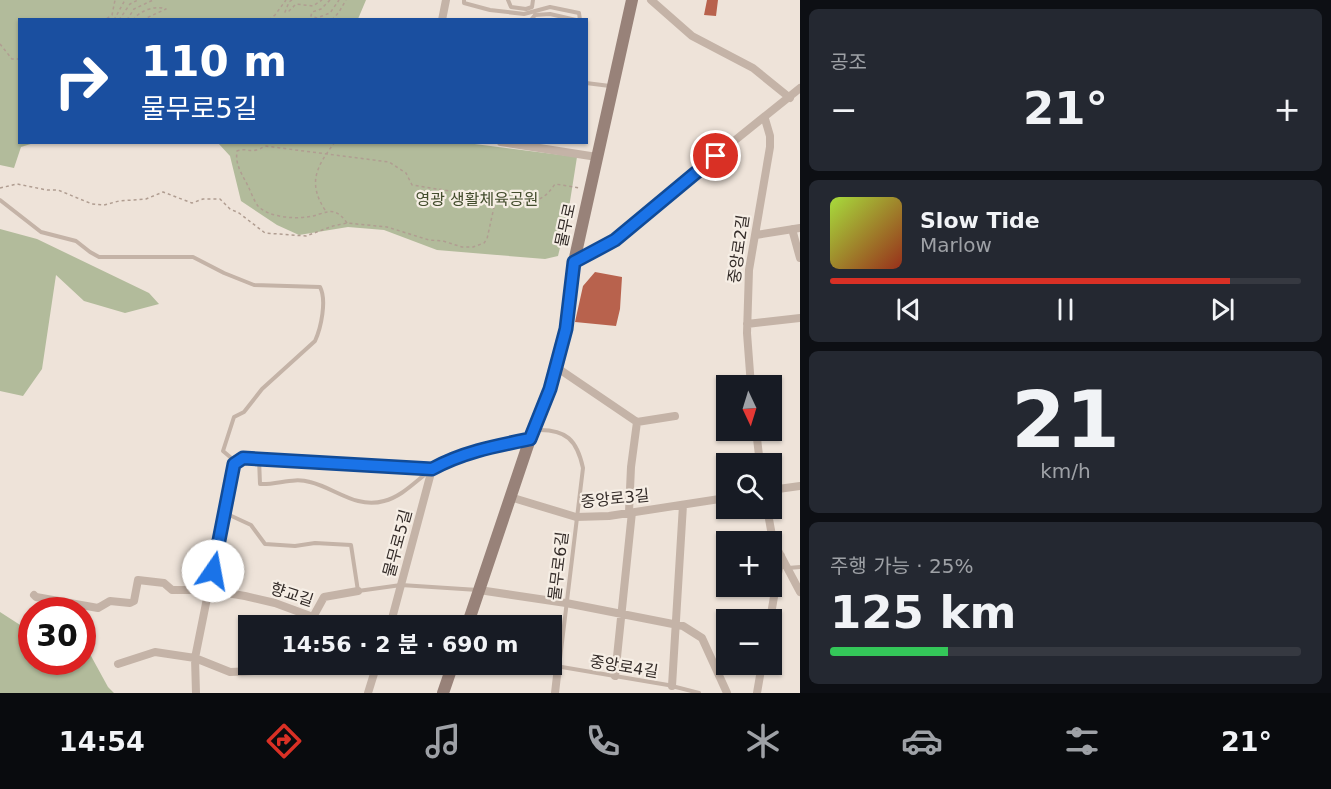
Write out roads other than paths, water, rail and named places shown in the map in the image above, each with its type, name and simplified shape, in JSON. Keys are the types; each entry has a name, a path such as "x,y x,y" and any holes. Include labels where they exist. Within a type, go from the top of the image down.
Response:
{"main road":[{"name":"물무로","path":"470,615 531,435 550,389 566,329 574,262 632,0"},
{"path":"443,693 449,675"}],"street":[{"path":"442,18 446,0"},
{"path":"651,0 692,36 753,68 790,98"},
{"path":"574,262 615,240 800,88"},
{"name":"중앙로2길","path":"750,375 747,324 749,270 770,147 770,136 765,118"},
{"path":"514,144 597,157"},
{"path":"756,234 796,229 800,258"},
{"path":"747,324 800,318"},
{"path":"556,367 637,422 675,416"},
{"path":"615,676 631,512 631,467 637,422"},
{"name":"물무로5길","path":"237,462 243,458 344,466 432,469 393,615"},
{"path":"196,693 195,658 234,464 237,462"},
{"path":"782,488 800,486"},
{"name":"중앙로3길","path":"510,497 576,517 609,516 716,500"},
{"path":"672,686 683,506"},
{"path":"782,558 800,592"},
{"name":"향교길","path":"34,595 98,608 110,601 130,603 134,601 138,580 164,583 172,590 209,590 275,603 308,615"},
{"path":"478,590 566,603 682,626 702,638 727,693"},
{"path":"314,615 324,597 358,591"},
{"path":"118,664 155,651 195,658 230,672 238,672"},
{"path":"368,693 374,675"},
{"path":"555,693 557,675"},
{"path":"757,693 760,675"}],"lane":[{"path":"464,0 464,3 478,8 524,14 550,7 579,13 580,18"},
{"path":"508,0 511,8 526,9 532,7 533,0"},
{"path":"533,18 535,15 550,14 567,18"},
{"path":"588,83 613,86"},
{"path":"0,200 41,232 76,242 99,257 193,257 254,285 320,287 322,304 319,334 315,341 262,389 244,412 234,417 223,450 237,462"},
{"name":"물무로6길","path":"531,435 553,430 570,438 579,452 583,468 562,635"},
{"name":"물무로5길","path":"260,459 260,484 293,480 311,482 348,499 371,503 385,501 410,487 432,469 453,458 531,435"},
{"path":"225,513 251,525 264,544 295,546 315,543 351,544 358,591 401,585 478,590"},
{"path":"788,569 800,567"},
{"name":"중앙로4길","path":"562,668 672,686 699,693"}],"park label":[{"name":"영광 생활체육공원","path":"477,199"}]}
